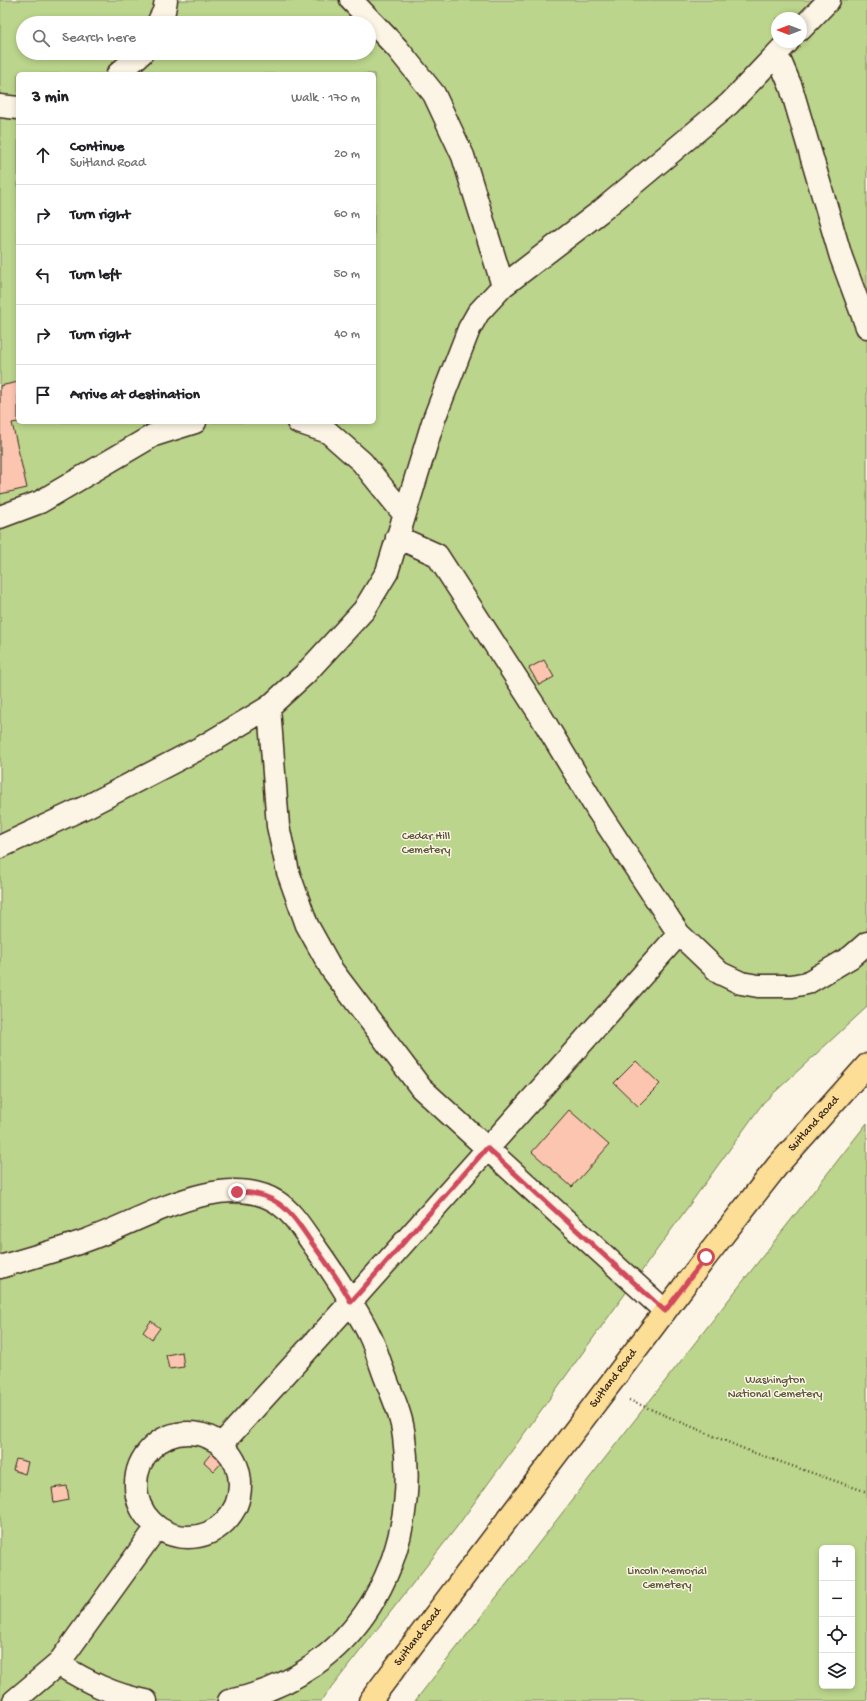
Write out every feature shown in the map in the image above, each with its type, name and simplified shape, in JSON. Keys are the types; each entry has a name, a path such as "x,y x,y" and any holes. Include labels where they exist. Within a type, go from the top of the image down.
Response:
{"main road":[{"name":"Suitland Road","path":"370,1701 604,1390 778,1165 867,1065"}],"lane":[{"path":"162,16 166,0"},
{"path":"351,0 366,16"},
{"path":"807,23 829,0"},
{"path":"376,26 397,48 434,94 463,156 503,286"},
{"path":"0,847 88,806 204,746 268,707 305,674 364,610 387,572 434,419 469,330 478,312 503,286 601,211 729,104 783,48"},
{"path":"783,48 800,121 841,257 867,328"},
{"path":"120,72 134,60"},
{"path":"0,106 16,108"},
{"path":"0,517 40,502 154,435 189,424"},
{"path":"304,424 328,432 362,462 404,514"},
{"path":"397,537 437,555 539,713 598,811 680,934 720,973 741,983 758,986 792,986 807,983 851,958 867,943"},
{"path":"268,707 278,826 288,872 307,925 332,970 421,1088 665,1311"},
{"path":"221,1445 351,1302 487,1148 635,986 680,934"},
{"path":"0,1266 88,1240 173,1205 208,1194 252,1192 278,1203 291,1213 340,1282 369,1334 397,1406 404,1436 406,1497 403,1524 397,1551 387,1576 374,1601 340,1644 319,1662 271,1689 245,1698 229,1701"},
{"path":"184,1433 198,1434 210,1438 221,1445 233,1459 239,1476 239,1496 233,1511 222,1524 209,1532 196,1536 171,1534 157,1527 147,1518 140,1505 137,1493 136,1479 140,1463 147,1453 157,1443 172,1435 184,1433"},
{"path":"14,1701 58,1664 157,1527"},
{"path":"58,1664 84,1680 109,1691 146,1701"}],"path":[{"path":"604,1390 749,1451 867,1492"}],"green space":[{"name":"Cedar Hill Cemetery","path":"0,0 867,0 867,1007 763,1103 456,1528 321,1701 0,1701"},
{"name":"Lincoln Memorial Cemetery","path":"867,1123 867,1701 415,1701"}],"building":[{"path":"16,382 16,422 12,423 27,488 0,494 0,386"},
{"path":"544,660 554,677 539,685 529,668"},
{"path":"636,1061 660,1084 638,1106 614,1083"},
{"path":"569,1110 609,1145 572,1187 532,1152"},
{"path":"151,1321 160,1328 152,1339 143,1332"},
{"path":"182,1352 184,1367 169,1369 166,1355"},
{"path":"214,1450 225,1459 214,1471 204,1462"},
{"path":"16,1459 28,1462 25,1474 13,1470"},
{"path":"67,1486 69,1500 54,1503 52,1488"}],"route":[{"path":"237,1192 252,1192 265,1196 278,1203 291,1213 340,1282 351,1302 487,1148 665,1311 706,1257"}],"park label":[{"name":"Washington National Cemetery","path":"775,1388"}]}
